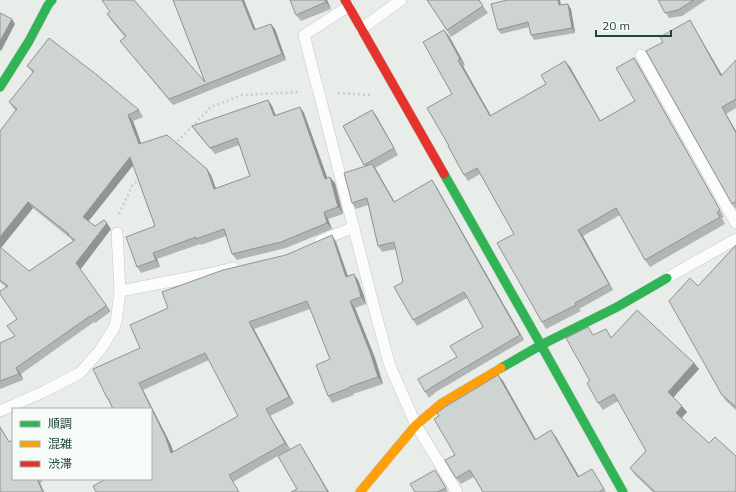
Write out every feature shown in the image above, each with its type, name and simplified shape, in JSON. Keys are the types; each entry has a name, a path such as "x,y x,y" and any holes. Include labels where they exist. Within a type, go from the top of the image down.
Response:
{"street":[{"path":"0,87 52,0"},
{"path":"347,3 541,345 622,492"},
{"path":"360,492 416,425 442,403 541,345 616,307 667,278"}],"lane":[{"path":"361,29 401,0"},
{"path":"347,3 304,35 390,366 416,425 457,492"},
{"path":"641,55 736,223"},
{"path":"310,245 354,227"},
{"path":"0,411 43,392 80,373 100,350 114,328 116,322 120,292 117,233"},
{"path":"667,278 736,239"},
{"path":"120,292 244,265"}],"path":[{"path":"172,146 211,107 242,95 319,92 400,96"},
{"path":"117,233 119,215 132,186 142,176"}],"building":[{"path":"102,0 134,0 205,82 173,0 242,0 254,30 271,24 282,54 169,99 120,41 126,36 107,14 110,12"},
{"path":"290,0 325,0 326,2 296,15"},
{"path":"427,0 479,0 483,6 447,30"},
{"path":"507,0 558,0 559,5 568,4 572,28 531,35 528,22 498,30 491,4"},
{"path":"658,0 694,0 678,10 665,13"},
{"path":"0,13 12,19 0,41"},
{"path":"690,20 721,76 736,60 736,99 722,107 736,133 736,201 732,204 646,51 663,42 660,37"},
{"path":"444,30 460,59 458,60 490,116 546,84 541,75 565,61 600,121 635,101 616,68 634,58 720,210 717,212 720,217 645,260 616,208 578,230 609,284 575,303 576,305 542,322 497,243 514,234 477,168 464,175 427,108 452,94 423,42"},
{"path":"49,38 139,110 128,115 139,144 167,135 207,169 214,189 250,176 237,138 210,148 192,126 268,100 274,116 300,107 325,179 330,177 338,207 324,212 327,223 281,242 232,254 224,229 196,239 196,237 153,253 156,260 137,267 126,237 155,226 130,157 83,217 95,226 104,220 107,223 76,263 106,306 16,368 19,374 0,381 0,343 15,336 7,326 17,319 0,294 0,291 8,286 0,280 0,247 29,271 75,240 28,202 0,237 0,131 17,109 9,102 34,71 27,66"},
{"path":"372,110 394,148 364,165 343,126"},
{"path":"372,164 394,202 432,180 520,335 425,392 418,379 457,357 450,346 483,327 464,292 413,320 394,287 403,282 394,242 378,246 367,198 352,203 344,173"},
{"path":"332,235 346,277 354,274 359,289 361,297 350,301 378,377 328,396 316,365 330,359 307,301 249,322 289,397 266,409 285,443 229,475 239,492 96,492 93,486 104,480 152,480 152,409 166,438 171,453 238,416 205,353 139,383 151,408 113,408 93,369 140,348 130,325 168,308 162,292 223,270 286,255"},
{"path":"736,245 736,407 722,395 669,301 690,278 698,286"},
{"path":"637,310 694,363 668,392 682,406 676,413 709,443 715,437 736,456 736,492 655,492 630,468 646,451 614,394 598,403 587,383 590,381 566,338 588,327 593,335 606,329 611,338"},
{"path":"498,375 535,440 551,430 578,477 592,469 604,489 599,492 483,492 470,470 456,478 445,460 455,455 434,419 439,416 437,413 445,407"},
{"path":"0,427 9,442 12,440 12,480 37,480 43,492 0,492"},
{"path":"300,444 328,492 291,492 297,489 278,456"},
{"path":"435,470 446,488 437,492 415,492 410,484"}],"traffic: fast":[{"path":"0,87 29,41 52,0"},
{"path":"444,174 623,492"},
{"path":"501,368 541,345 617,307 667,278"}],"traffic: slow":[{"path":"360,492 416,425 442,403 501,368"}],"traffic: jam":[{"path":"345,0 444,174"}]}
